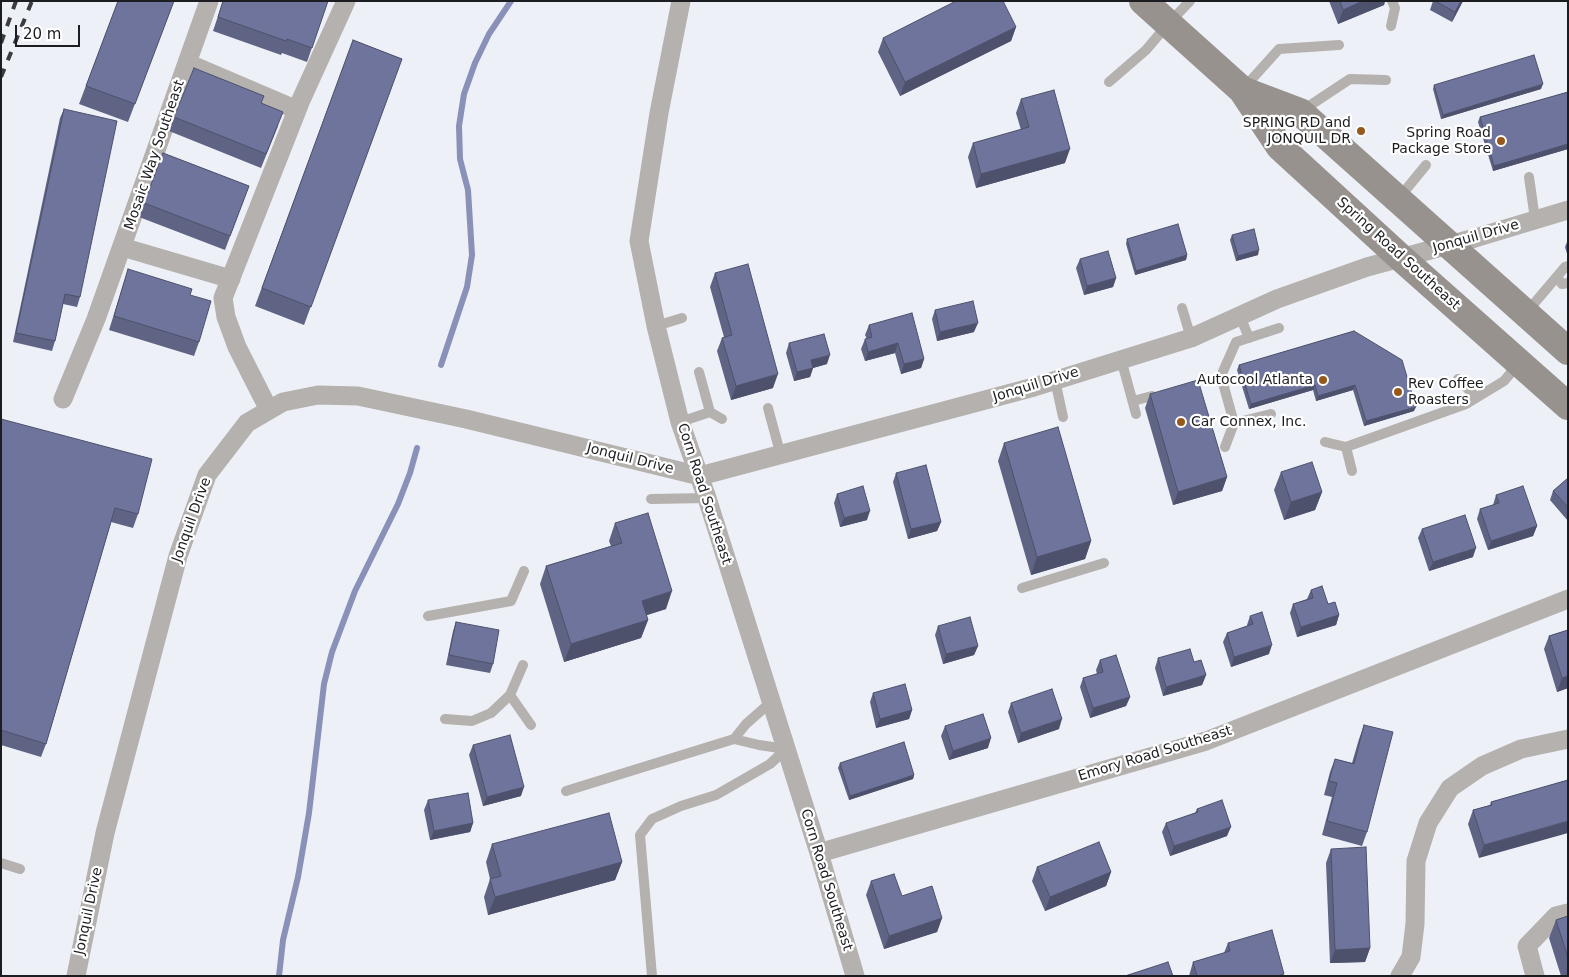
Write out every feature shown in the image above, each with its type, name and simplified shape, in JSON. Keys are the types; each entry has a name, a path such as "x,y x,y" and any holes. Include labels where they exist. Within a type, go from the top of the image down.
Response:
{"main road":[{"name":"Spring Road Southeast","path":"1143,1 1180,11 1242,90 1280,147 1401,258 1568,406"},
{"name":"Spring Road Southeast","path":"1242,90 1300,112 1568,351"}],"street":[{"name":"Mosaic Way Southeast","path":"63,399 96,319 209,1"},
{"path":"269,410 237,347 226,317 223,298 297,110 346,1"},
{"name":"Corn Road Southeast","path":"681,1 659,114 639,241 656,326 680,422 707,498 819,853 855,976"},
{"name":"Mosaic Way Southeast","path":"187,63 297,110"},
{"name":"Jonquil Drive","path":"76,976 105,833 178,556 207,476 247,423 283,402 318,396 358,396 466,419 700,476 1025,390 1191,338 1299,290 1367,267 1568,210"},
{"name":"Mosaic Way Southeast","path":"122,247 231,279"},
{"name":"Emory Road Southeast","path":"819,853 1206,741 1568,600"},
{"path":"1400,976 1412,957 1415,924 1416,860 1428,823 1450,788 1482,766 1521,749 1568,739"},
{"path":"1535,976 1527,946 1556,916 1568,913"}],"lane":[{"path":"1391,26 1395,8 1392,1"},
{"path":"1109,82 1146,50 1180,11"},
{"path":"1242,90 1279,48 1339,45"},
{"path":"1300,112 1350,79 1386,80"},
{"path":"1398,199 1426,166"},
{"path":"1529,177 1535,219"},
{"path":"1526,314 1566,267"},
{"path":"1557,277 1562,284 1568,283"},
{"path":"1182,308 1191,338"},
{"path":"1240,316 1249,338"},
{"path":"656,326 682,318"},
{"path":"1224,447 1234,423 1221,376 1236,342 1279,328"},
{"path":"1121,360 1136,414"},
{"path":"1325,442 1346,447 1466,404 1504,381 1519,362"},
{"path":"699,372 710,412 722,419"},
{"path":"1055,380 1063,416"},
{"path":"1458,380 1476,397"},
{"path":"1133,401 1152,396"},
{"path":"768,408 781,456"},
{"path":"680,422 710,412"},
{"path":"1234,423 1271,414"},
{"path":"1346,447 1352,471"},
{"path":"650,499 707,498"},
{"path":"1022,588 1104,562"},
{"path":"428,616 511,601 524,571"},
{"path":"445,719 472,721 491,713 510,695 524,665"},
{"path":"510,695 531,725"},
{"path":"734,739 746,724 771,702"},
{"path":"566,791 734,739 786,749"},
{"path":"652,976 640,835 652,819 680,806 716,795 770,764 786,749"},
{"path":"1,863 20,869"}],"building":[{"path":"118,1 174,1 135,104 86,86"},
{"path":"223,1 328,1 312,48 218,17"},
{"path":"956,1 1003,1 1016,27 905,82 883,38"},
{"path":"1340,1 1363,1 1343,10"},
{"path":"1435,1 1461,1 1455,12"},
{"path":"353,40 402,59 311,307 262,288"},
{"path":"1534,55 1543,84 1443,115 1434,85"},
{"path":"194,68 264,96 261,103 283,112 266,154 174,117"},
{"path":"1054,90 1070,149 981,174 973,143 1029,127 1021,99"},
{"path":"1568,92 1568,144 1494,166 1480,117"},
{"path":"64,109 117,121 80,297 65,294 55,341 16,333"},
{"path":"163,153 249,186 230,236 144,203"},
{"path":"1178,224 1187,255 1136,271 1127,239"},
{"path":"1254,229 1259,250 1238,256 1232,235"},
{"path":"1108,251 1116,278 1087,286 1080,259"},
{"path":"748,264 778,374 736,386 722,338 732,335 715,273"},
{"path":"128,269 192,289 190,295 211,301 199,342 114,316"},
{"path":"973,301 978,323 940,332 935,310"},
{"path":"912,313 924,359 904,364 898,343 868,352 865,339 872,337 869,325"},
{"name":"Autocool Atlanta","path":"1354,331 1402,360 1416,407 1366,421 1355,385 1318,396 1315,385 1251,404 1239,365"},
{"path":"824,334 830,355 811,360 813,368 797,372 789,343"},
{"path":"1198,380 1227,477 1178,492 1150,394"},
{"path":"1,419 152,459 138,514 115,508 46,744 1,730"},
{"path":"1058,427 1091,541 1037,557 1004,443"},
{"path":"1312,462 1322,492 1291,502 1281,472"},
{"path":"926,465 941,522 911,529 896,473"},
{"path":"1568,478 1568,507 1553,491"},
{"path":"863,486 870,511 844,518 837,494"},
{"path":"1523,486 1537,526 1491,541 1480,509 1499,503 1496,495"},
{"path":"648,513 672,591 642,601 648,620 571,644 546,566 622,543 615,523"},
{"path":"1465,515 1476,548 1433,562 1422,529"},
{"path":"1322,586 1328,604 1335,602 1339,615 1301,627 1293,604 1313,598 1311,590"},
{"path":"1262,612 1272,645 1234,657 1227,633 1253,624 1250,616"},
{"path":"970,617 978,646 946,654 938,626"},
{"path":"456,622 499,630 493,664 449,655"},
{"path":"1568,630 1568,676 1562,678 1549,636"},
{"path":"1190,649 1194,662 1201,660 1206,675 1166,687 1158,658"},
{"path":"1116,655 1130,697 1093,708 1083,678 1103,672 1100,660"},
{"path":"905,684 912,710 880,719 873,693"},
{"path":"1052,689 1062,719 1021,733 1011,703"},
{"path":"983,714 991,738 953,751 945,726"},
{"path":"1364,725 1393,732 1367,832 1327,821 1337,783 1329,781 1335,759 1354,764"},
{"path":"510,735 524,787 487,797 473,745"},
{"path":"904,742 914,775 850,796 840,763"},
{"path":"1568,780 1568,821 1484,845 1473,810 1492,805 1491,802"},
{"path":"468,793 473,823 434,831 428,800"},
{"path":"1222,800 1231,827 1174,846 1166,823 1198,812 1197,809"},
{"path":"609,813 622,862 495,897 490,879 501,876 492,844"},
{"path":"1099,842 1111,872 1050,897 1037,867"},
{"path":"1366,847 1370,948 1335,950 1331,849"},
{"path":"894,874 902,896 932,886 942,918 889,936 871,881"},
{"path":"1568,916 1568,958 1556,920"},
{"path":"1272,930 1284,974 1277,976 1197,976 1193,962 1230,951 1228,943"},
{"path":"1168,962 1173,976 1125,976"}],"waterway":[{"path":"441,365 467,287 472,255 468,190 460,159 459,126 464,94 475,63 489,34 511,1"},
{"path":"279,976 283,940 298,877 309,813 324,684 332,652 355,591 398,504 417,448"}],"railway":[{"path":"1,43 16,1"},
{"path":"1,77 32,1"}],"place":[{"name":"SPRING RD and JONQUIL DR","path":"1361,131"},
{"name":"Spring Road Package Store","path":"1501,141"},
{"name":"Autocool Atlanta","path":"1323,380"},
{"name":"Rev Coffee Roasters","path":"1398,392"},
{"name":"Car Connex, Inc.","path":"1181,422"}]}
